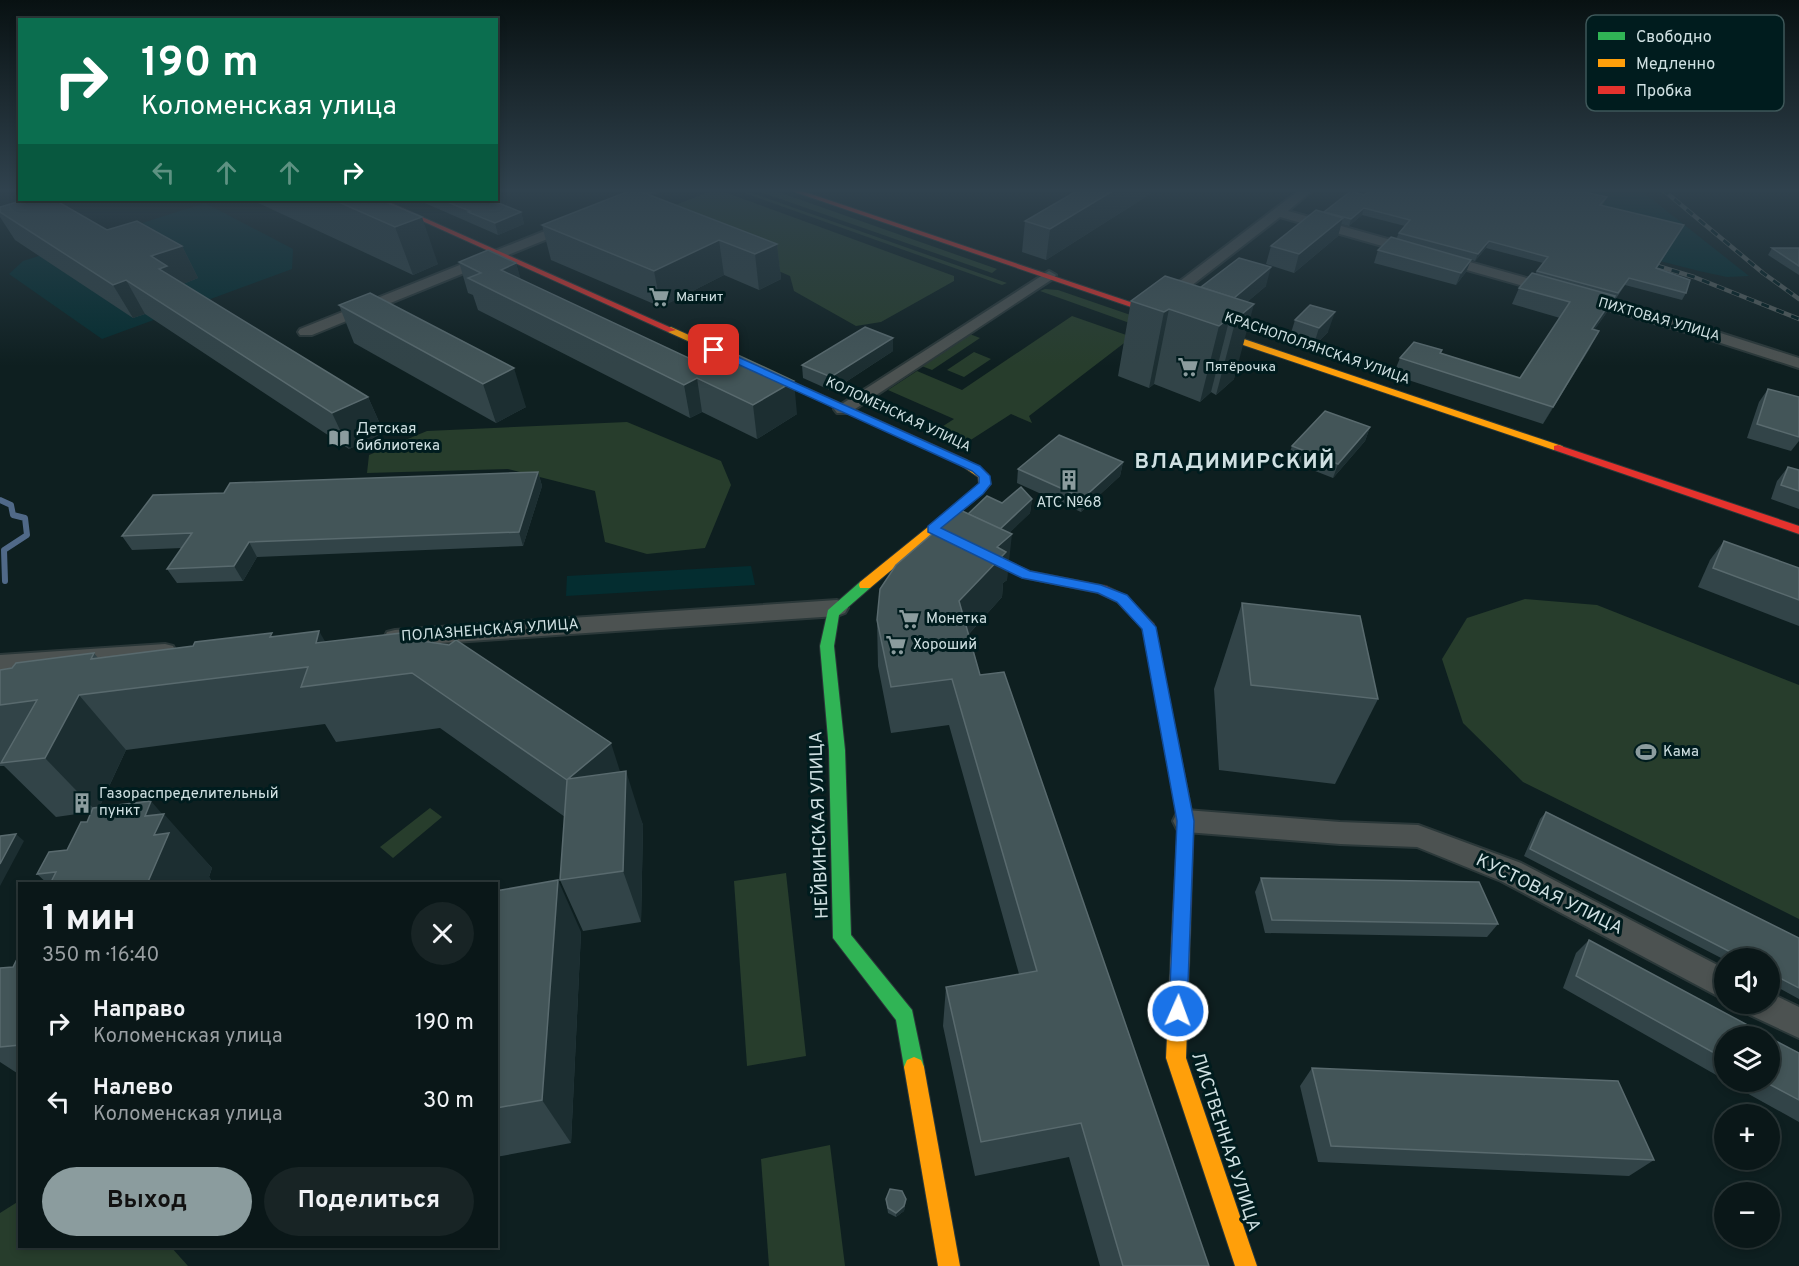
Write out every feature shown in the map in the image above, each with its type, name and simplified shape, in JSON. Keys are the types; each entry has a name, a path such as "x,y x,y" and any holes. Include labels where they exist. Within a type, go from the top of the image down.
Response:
{"street":[{"name":"КОЛОМЕНСКАЯ УЛИЦА","path":"488,248 976,468 984,476 985,484 932,529"},
{"path":"306,332 511,248"},
{"name":"КРАСНОПОЛЯНСКАЯ УЛИЦА","path":"968,248 1799,530"},
{"path":"1151,310 1232,248"},
{"name":"ПИХТОВАЯ УЛИЦА","path":"1404,248 1712,335 1799,363"},
{"path":"843,409 1049,275"},
{"path":"837,608 932,529"},
{"name":"ЛИСТВЕННАЯ УЛИЦА","path":"932,529 1027,574 1101,589 1122,598 1149,627 1186,821 1176,1058 1246,1266"},
{"name":"ПОЛАЗНЕНСКАЯ УЛИЦА","path":"372,639 578,625 632,624 837,608"},
{"name":"НЕЙВИНСКАЯ УЛИЦА","path":"837,608 833,613 827,646 837,750 842,938 905,1016 949,1266"},
{"path":"0,663 185,650"},
{"name":"КУСТОВАЯ УЛИЦА","path":"1186,821 1340,833 1418,836 1511,873 1714,979"},
{"path":"1780,1014 1799,1023"}],"shaded area":[{"path":"64,248 293,249 292,269 102,339 9,274 23,261"},
{"path":"1610,248 1714,248 1749,276 1727,277"},
{"path":"751,566 755,585 566,596 567,576"}],"green space":[{"path":"726,248 878,248 954,276 954,281 881,322 856,326 794,291 790,276"},
{"path":"899,248 908,248 1007,283 1002,285"},
{"path":"921,248 938,248 997,269 992,273"},
{"path":"1058,290 1148,321 1152,331 1040,291"},
{"path":"1072,316 1132,337 1029,416 1032,423 1011,414 966,443 937,430 954,419 888,390 917,371 962,390"},
{"path":"967,333 980,338 932,370 919,365"},
{"path":"974,352 991,359 964,377 947,370"},
{"path":"627,422 721,461 731,485 705,548 647,554 605,542 595,491 508,469 367,473 369,455 427,431"},
{"name":"Кама","path":"1525,599 1597,605 1799,685 1799,919 1523,782 1463,723 1442,659 1467,618"},
{"path":"430,808 442,817 393,858 380,847"},
{"path":"786,873 806,1056 747,1066 734,881"},
{"path":"830,1145 845,1266 769,1266 761,1159"},
{"path":"18,1202 18,1248 172,1248 188,1266 0,1266 0,1213"}],"building":[{"path":"56,248 176,248 151,256 167,266 159,269 368,397 332,413 126,280 113,285"},
{"path":"598,248 702,248 654,271"},
{"path":"740,248 768,248 755,254"},
{"path":"1278,248 1306,248 1299,254"},
{"path":"1380,248 1430,248 1471,260 1461,273 1378,250"},
{"path":"1456,248 1483,248 1478,254"},
{"path":"1515,248 1669,248 1656,268 1690,280 1686,293 1629,278 1618,293 1537,271 1548,257"},
{"path":"1772,248 1799,248 1799,266"},
{"path":"488,250 516,263 501,270 712,369 738,355 794,381 753,405 697,378 684,385 468,278 481,273 459,262"},
{"path":"1239,258 1271,267 1234,298 1201,287"},
{"path":"1532,273 1615,296 1592,329 1599,331 1553,407 1400,358 1414,342 1442,350 1440,353 1520,378 1570,302 1519,288"},
{"path":"1165,276 1254,304 1236,319 1230,317 1219,326 1169,309 1164,312 1131,301"},
{"path":"370,293 514,368 483,384 339,305"},
{"path":"1310,305 1335,312 1319,328 1295,320"},
{"path":"865,327 893,338 831,377 802,365"},
{"path":"1768,389 1799,397 1799,437 1757,424"},
{"path":"1325,411 1370,427 1338,464 1292,446"},
{"name":"АТС №68","path":"1059,435 1123,462 1083,498 1018,469"},
{"path":"1788,467 1799,470 1799,491 1781,485"},
{"path":"538,472 519,532 249,542 234,566 167,569 192,533 122,536 153,495 224,493 230,483"},
{"path":"1021,487 1032,499 1000,529 968,514 987,496 1002,503"},
{"path":"960,510 1012,534 997,547 1006,552 959,601 980,675 1004,672 1209,1266 1123,1266 1081,1123 981,1142 946,987 1037,971 952,679 891,687 877,620 880,589 896,565"},
{"path":"1724,541 1799,568 1799,600 1713,568"},
{"path":"1242,603 1360,616 1378,699 1251,685"},
{"path":"319,631 316,643 402,633 401,636 423,634 421,641 449,645 456,640 611,743 568,779 626,771 623,871 560,880 567,780 412,673 301,687 308,667 79,695 45,758 1,763 37,700 0,705 0,670 12,668 16,663 94,653 91,659 193,646 195,642 272,633 270,637"},
{"path":"151,801 145,816 164,814 154,835 169,833 148,882 51,882 56,872 37,874 49,852 67,850 81,822 87,822 93,808"},
{"path":"1546,812 1799,938 1799,988 1780,978 1780,948 1723,948 1530,849"},
{"path":"16,834 0,864 0,836"},
{"path":"1261,878 1479,882 1498,924 1272,920"},
{"path":"558,880 542,1100 498,1108 498,891"},
{"path":"1589,940 1714,1007 1714,1014 1727,1014 1749,1026 1714,1026 1714,1053 1576,976"},
{"path":"18,957 18,1045 0,1047 0,968 13,967"},
{"path":"1780,1043 1799,1053 1799,1100 1780,1090"},
{"path":"1312,1068 1618,1081 1654,1160 1331,1146"},
{"path":"890,1189 902,1191 906,1199 904,1206 896,1213 888,1208 886,1199"}],"waterway":[{"path":"0,500 11,505 13,515 25,518 27,535 4,550 5,581"}],"railway":[{"path":"1733,248 1799,299"},
{"path":"1641,261 1694,277 1799,319"}],"traffic: fast":[{"path":"865,585 833,613 827,646 837,750 842,938 905,1016 914,1067"}],"traffic: slow":[{"path":"1140,307 1558,448"},
{"path":"671,330 963,462 984,476 985,484 979,491 865,585"},
{"path":"1182,910 1176,1058 1246,1266"},
{"path":"914,1067 949,1266"}],"traffic: jam":[{"path":"487,248 671,330"},
{"path":"965,248 1140,307"},
{"path":"1558,448 1799,530"},
{"path":"971,548 1027,575 1101,589 1122,599 1149,627 1186,821 1182,910"}],"place":[{"name":"Магнит","path":"659,297"},
{"name":"Пятёрочка","path":"1188,367"},
{"name":"Детская библиотека","path":"339,438"},
{"name":"АТС №68","path":"1069,480"},
{"name":"Монетка","path":"909,619"},
{"name":"Хороший","path":"896,645"},
{"name":"Кама","path":"1646,752"},
{"name":"Газораспределительный пункт","path":"82,803"}],"district":[{"name":"ВЛАДИМИРСКИЙ","path":"1235,462"}],"route":[{"path":"714,350 976,468 984,476 985,484 932,529 1027,574 1101,589 1122,598 1149,627 1186,821 1178,1011"}]}
